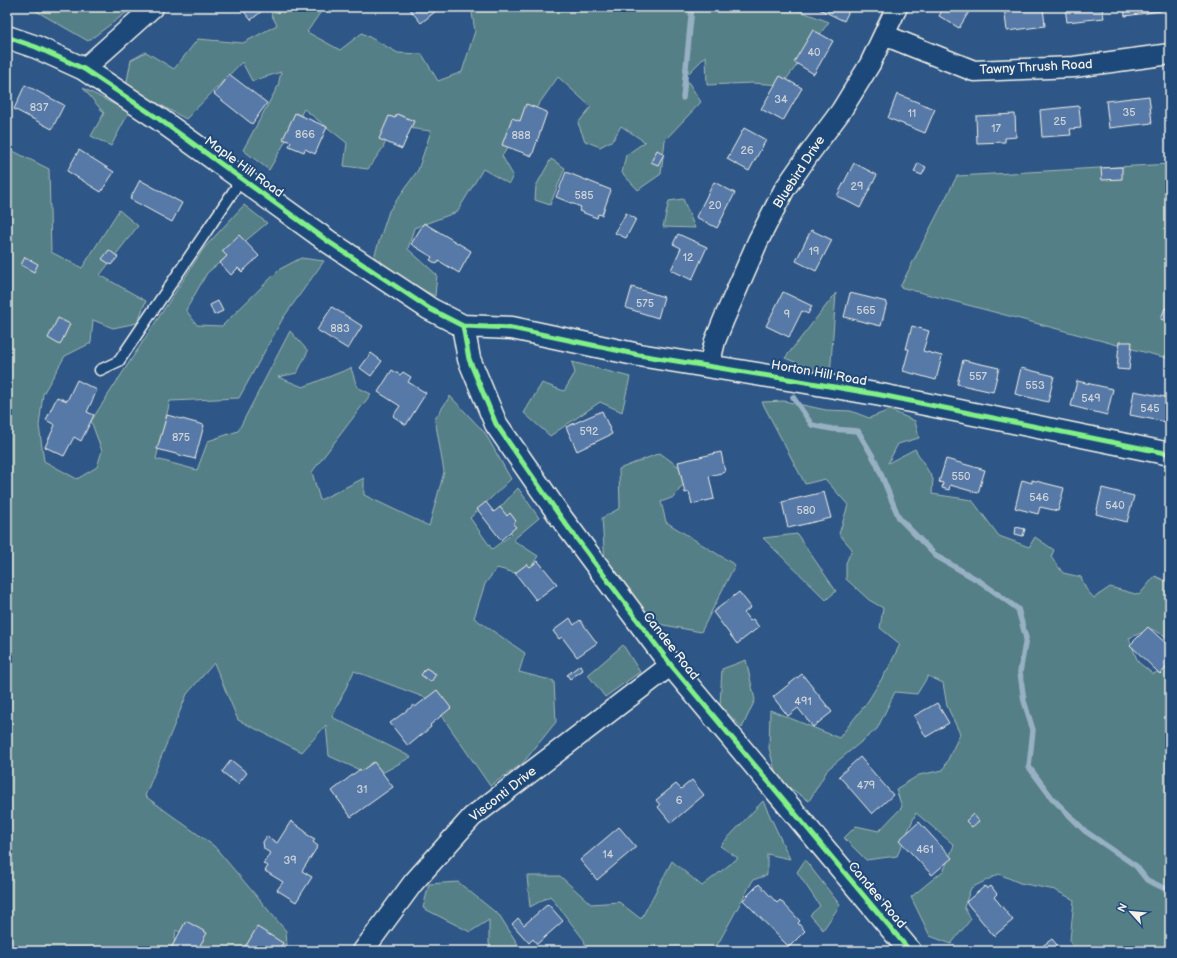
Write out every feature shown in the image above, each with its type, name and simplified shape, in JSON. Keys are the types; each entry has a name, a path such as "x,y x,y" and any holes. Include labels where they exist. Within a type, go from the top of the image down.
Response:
{"street":[{"path":"84,69 153,7"},
{"name":"Bluebird Drive","path":"709,366 715,342 724,319 758,241 784,190 841,111 870,64 897,7"},
{"name":"Tawny Thrush Road","path":"884,35 974,71 1074,67 1170,54"},
{"name":"Maple Hill Road","path":"7,37 36,47 84,69 159,119 241,180 329,242 430,309 463,326"},
{"name":"Horton Hill Road","path":"463,326 512,328 639,355 881,396 1170,454"},
{"name":"Candee Road","path":"463,326 469,359 496,424 562,519 671,665 910,951"},
{"name":"Visconti Drive","path":"363,951 412,883 472,817 671,665"}],"lane":[{"path":"100,370 119,361 241,180"}],"green space":[{"path":"29,7 134,7 88,41"},
{"path":"279,7 324,7 307,32 340,50 362,33 398,53 422,54 438,81 462,72 475,31 471,7 795,7 795,9 829,22 782,85 752,83 707,85 706,56 685,77 701,102 665,140 661,174 638,190 622,173 626,155 645,142 621,126 613,140 600,147 585,141 578,123 591,107 558,77 502,156 513,175 509,184 483,169 457,212 414,228 408,249 437,275 435,296 403,280 374,257 389,211 418,170 431,131 392,126 383,148 368,169 344,166 347,143 304,109 269,170 243,150 278,86 281,72 252,81 242,62 186,119 126,86 131,60 146,52 174,69 198,39 243,43 277,25 271,14"},
{"path":"83,88 129,112 111,146 91,136 104,113"},
{"path":"7,148 49,169 51,252 82,268 119,210 138,226 100,275 146,301 137,323 113,328 93,320 91,343 65,356 43,394 39,426 44,461 77,479 97,467 102,451 91,421 204,248 244,205 267,223 207,273 186,310 197,325 222,326 280,269 301,258 324,261 283,318 239,398 170,401 156,459 197,470 208,441 238,431 290,331 308,351 297,373 278,377 303,387 351,368 357,387 371,394 312,472 320,500 364,478 364,495 429,526 444,472 435,419 450,396 485,433 511,479 470,518 492,549 512,534 494,514 518,488 539,518 513,540 538,556 526,576 497,568 485,584 474,618 525,653 519,672 554,681 556,722 522,764 490,786 446,722 434,701 354,671 332,717 411,757 375,777 329,756 326,725 302,752 238,720 214,663 187,694 145,796 214,846 286,931 287,946 259,936 236,951 210,951 176,930 173,951 7,951"},
{"path":"551,159 565,168 550,205 535,200 536,186"},
{"path":"1170,164 1170,359 900,287 957,176"},
{"path":"683,199 695,228 663,227 669,201"},
{"path":"836,293 830,376 785,358"},
{"path":"572,362 630,377 622,412 600,402 550,436 524,413 542,383 564,391 575,373"},
{"path":"784,401 826,410 851,411 869,418 890,410 915,421 919,438 898,444 888,463 915,449 933,479 932,494 972,500 999,536 1029,547 1035,537 1054,550 1051,557 1063,573 1081,577 1086,589 1094,598 1110,587 1139,595 1155,576 1170,583 1170,638 1151,629 1129,638 1138,662 1153,674 1170,667 1170,951 1074,951 1070,940 1074,900 1055,890 1020,883 999,874 971,888 964,907 971,919 951,944 930,936 911,897 944,870 954,845 916,813 897,856 866,860 844,838 856,826 879,831 902,807 896,789 919,775 943,770 960,734 947,706 943,683 928,676 917,694 895,692 877,729 828,769 809,801 777,779 769,748 770,710 839,738 868,701 889,667 900,644 880,628 883,608 869,600 846,579 846,563 852,549 839,534 848,505 825,479 805,484 762,402"},
{"path":"660,453 690,475 674,497 661,502 666,522 735,565 701,632 653,623 605,563 602,518 620,508 619,469"},
{"path":"797,534 836,591 826,600 763,538"},
{"path":"623,645 640,672 605,697 588,675"},
{"path":"746,660 755,700 742,728 720,705 722,669"},
{"path":"763,801 790,859 767,854 767,875 753,880 714,951 587,951 584,940 550,896 530,907 527,876 560,876 591,904 619,902 641,919 672,861 702,886 738,858 720,846"},
{"path":"805,860 840,905 823,930 810,915 820,906 797,872"},
{"path":"458,882 500,916 522,951 496,951 489,944 489,920 470,932 423,908 429,884"}],"building":[{"path":"240,7 267,7 251,20"},
{"path":"408,7 441,7 421,23"},
{"path":"815,7 851,7 844,21"},
{"path":"944,7 972,7 959,28 939,16"},
{"path":"1004,7 1043,7 1045,26 1007,31"},
{"path":"1065,7 1102,7 1104,18 1067,22"},
{"path":"1124,7 1161,7 1161,11 1125,16"},
{"path":"813,30 833,41 814,74 794,62"},
{"path":"229,74 267,103 252,124 214,94"},
{"path":"780,76 802,88 783,121 761,109"},
{"path":"25,85 64,105 52,129 14,109"},
{"path":"897,94 935,109 925,133 888,118"},
{"path":"1149,96 1152,123 1109,128 1106,101"},
{"path":"526,104 547,112 532,156 502,145 512,118 520,121"},
{"path":"1079,106 1081,128 1070,129 1071,135 1042,137 1040,110"},
{"path":"295,113 327,127 315,154 305,149 304,152 289,146 291,142 283,139"},
{"path":"397,114 414,121 402,149 379,139 389,116 395,118"},
{"path":"1015,114 1016,137 1005,138 1005,142 977,143 976,116"},
{"path":"744,128 766,140 749,171 727,159"},
{"path":"79,150 114,172 101,192 67,171"},
{"path":"657,150 664,154 658,165 651,162"},
{"path":"854,163 877,175 860,208 837,196"},
{"path":"918,163 926,167 922,175 914,172"},
{"path":"1122,167 1122,179 1102,180 1101,168"},
{"path":"566,172 611,190 602,215 598,214 597,218 579,211 581,207 556,197"},
{"path":"140,180 182,203 172,222 130,199"},
{"path":"714,182 735,193 717,228 696,217"},
{"path":"626,213 636,219 626,238 615,233"},
{"path":"424,223 471,251 459,273 439,261 437,264 430,260 432,257 411,244"},
{"path":"811,230 832,240 816,271 796,261"},
{"path":"678,234 707,247 692,280 671,270 681,248 673,244"},
{"path":"239,235 259,256 242,272 238,268 231,275 220,263 227,256 222,251"},
{"path":"109,250 118,257 111,265 102,259"},
{"path":"25,257 38,264 34,272 21,265"},
{"path":"632,287 664,297 658,318 626,308"},
{"path":"783,292 812,306 808,314 802,311 789,337 766,326"},
{"path":"850,293 887,302 881,326 844,317"},
{"path":"218,301 223,311 214,315 210,305"},
{"path":"332,307 362,326 348,349 317,330"},
{"path":"1165,308 1170,309 1170,323 1161,319"},
{"path":"58,318 70,324 60,345 48,338"},
{"path":"912,326 929,331 923,351 942,356 936,380 903,371 909,349 906,349"},
{"path":"1119,342 1132,342 1129,370 1117,369"},
{"path":"371,353 382,361 371,376 360,368"},
{"path":"963,360 999,368 993,392 957,384"},
{"path":"1021,368 1054,376 1048,402 1015,394"},
{"path":"392,370 400,375 403,372 411,377 408,382 426,393 406,425 393,416 400,406 378,392"},
{"path":"77,380 97,390 87,412 94,415 81,441 74,437 64,456 45,447 55,425 46,420 57,397 67,401"},
{"path":"1077,381 1113,389 1107,415 1071,406"},
{"path":"1134,391 1170,398 1166,422 1130,415"},
{"path":"602,411 612,434 577,451 566,427"},
{"path":"167,415 204,425 195,459 157,449"},
{"path":"721,452 725,472 709,476 714,499 692,504 689,492 685,493 678,462"},
{"path":"946,459 985,470 978,493 950,485 949,490 942,488 943,483 939,482"},
{"path":"1022,480 1032,483 1032,480 1064,488 1058,511 1040,507 1038,514 1015,508"},
{"path":"1102,488 1134,496 1127,522 1096,514"},
{"path":"824,492 831,518 788,528 782,502"},
{"path":"486,502 494,512 500,507 507,516 510,513 516,521 513,524 516,527 501,540 477,509"},
{"path":"1016,527 1025,529 1023,536 1015,534"},
{"path":"538,561 557,584 536,600 515,573 527,564 530,567"},
{"path":"739,592 751,607 744,613 750,621 753,619 759,627 737,644 713,612"},
{"path":"570,618 574,625 580,620 597,643 577,657 562,637 559,639 553,631"},
{"path":"1148,627 1170,647 1170,664 1160,674 1130,645"},
{"path":"580,665 583,670 570,679 567,675"},
{"path":"426,668 436,674 431,682 421,675"},
{"path":"802,674 832,712 813,727 798,708 788,716 773,697"},
{"path":"437,690 451,708 408,746 390,723 414,705 415,707"},
{"path":"937,703 949,723 926,737 914,716"},
{"path":"860,757 893,795 872,814 839,776"},
{"path":"231,760 247,773 238,784 222,772"},
{"path":"374,762 393,787 351,817 332,791 360,769 361,771"},
{"path":"692,780 704,795 671,823 658,807 660,805 656,800 676,784 681,789"},
{"path":"973,814 979,821 972,827 966,821"},
{"path":"291,821 306,832 306,834 315,839 313,842 318,846 302,871 312,877 296,902 277,890 283,882 265,871 268,866 263,864 270,853 264,849 263,842 267,836 277,843"},
{"path":"919,822 952,858 932,875 899,840"},
{"path":"619,827 636,847 597,880 580,860"},
{"path":"759,884 777,903 780,900 800,921 798,923 805,931 789,947 743,900"},
{"path":"985,886 987,889 991,886 997,894 994,897 1013,920 994,936 966,902"},
{"path":"548,904 563,921 537,944 533,939 529,943 512,924 518,918 524,925"},
{"path":"186,921 207,933 197,951 171,951 170,950"},
{"path":"257,927 283,943 278,951 243,951"},
{"path":"1052,939 1057,945 1049,951 1044,951 1041,947"}],"waterway":[{"path":"683,98 692,7"},
{"path":"793,397 812,425 832,429 858,431 876,462 899,518 936,556 981,582 1018,609 1026,638 1020,672 1024,701 1033,730 1029,767 1052,798 1085,831 1136,866 1147,880 1170,891"}],"cycle path":[{"path":"7,37 36,47 84,69 159,119 329,242 430,309 463,326 512,328 639,355 881,395 1170,454"},
{"path":"463,326 469,359 496,424 562,519 671,665 910,951"}]}
